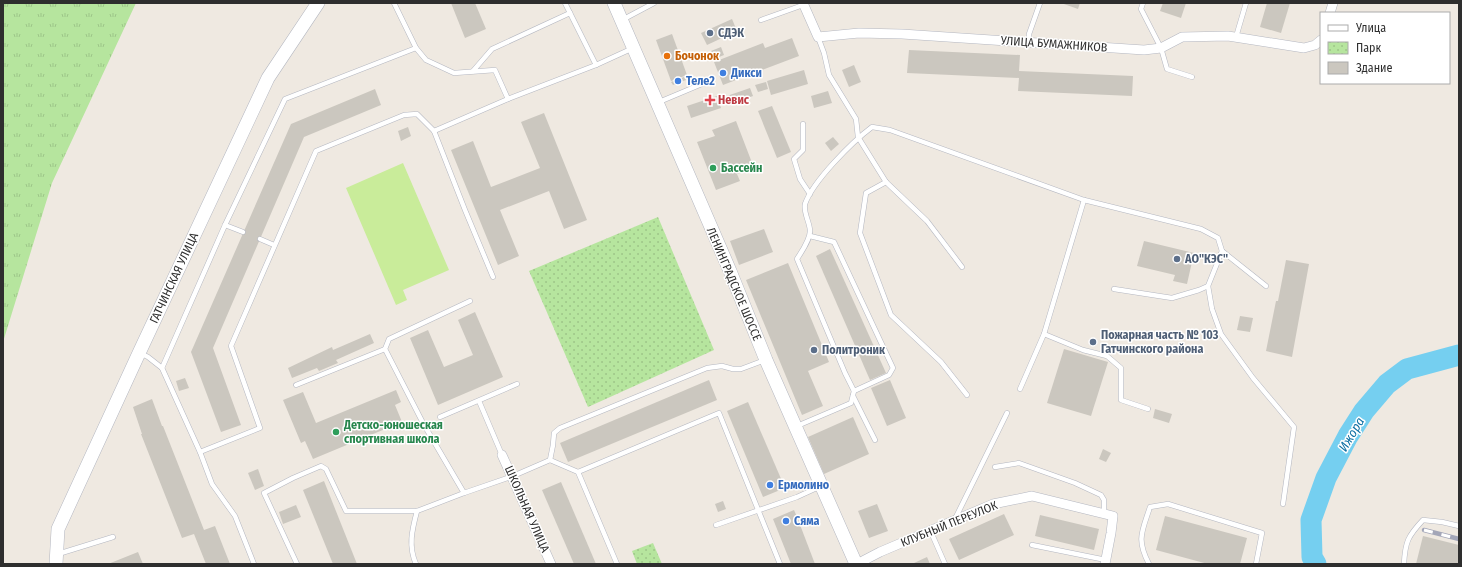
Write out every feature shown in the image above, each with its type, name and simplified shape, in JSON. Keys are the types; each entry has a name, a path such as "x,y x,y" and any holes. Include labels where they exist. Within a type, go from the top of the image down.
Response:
{"main road":[{"name":"ГАТЧИНСКАЯ УЛИЦА","path":"56,559 58,529 268,78 318,3"},
{"name":"ЛЕНИНГРАДСКОЕ ШОССЕ","path":"614,3 730,271 766,360 856,564"}],"street":[{"path":"803,4 818,37"},
{"name":"УЛИЦА БУМАЖНИКОВ","path":"818,37 859,33 902,34 1144,50 1160,48 1182,37 1236,37 1304,48 1315,45 1320,41"},
{"name":"ШКОЛЬНАЯ УЛИЦА","path":"502,455 513,476 551,564"},
{"name":"КЛУБНЫЙ ПЕРЕУЛОК","path":"856,564 880,552 931,532 993,504 1032,496 1104,514"},
{"path":"1104,514 1113,516 1106,562"}],"lane":[{"path":"565,3 596,65"},
{"path":"621,21 654,3"},
{"path":"1029,42 1030,34 1040,3"},
{"path":"1143,3 1141,9 1160,48 1167,69 1192,77"},
{"path":"1236,37 1246,3"},
{"path":"396,4 416,48 426,60 454,73 495,70 508,99"},
{"path":"761,20 803,4"},
{"path":"473,72 492,49 570,13"},
{"path":"818,37 824,53 829,75 856,119 858,138 886,182 927,220 962,267"},
{"path":"162,368 225,225 285,99 416,48"},
{"path":"434,131 508,99 596,65 633,48"},
{"path":"657,103 709,81"},
{"path":"200,452 260,428 231,346 316,151 404,115 417,114 434,131 493,277"},
{"path":"803,124 803,150 794,159 800,179 810,194"},
{"path":"876,440 845,373 797,259 810,236 804,206 814,186 858,138 872,128 890,130 1084,200 1201,229 1218,238 1222,251 1266,286"},
{"path":"886,182 866,193 860,233 891,315 941,362 967,395"},
{"path":"1020,389 1044,334 1084,200"},
{"path":"225,225 243,232"},
{"path":"795,427 851,403 854,393 889,375 893,368 834,242 810,236"},
{"path":"260,239 274,245"},
{"path":"1222,251 1208,286 1212,309 1221,334 1254,378 1294,427 1283,504"},
{"path":"1114,289 1172,298 1208,286"},
{"path":"464,493 423,423 385,349 389,338 470,301"},
{"path":"1044,334 1083,350 1107,356 1121,368 1121,400 1148,409"},
{"path":"296,385 385,349"},
{"path":"139,353 148,357 162,368 200,452 212,484 235,516 254,564"},
{"path":"550,460 554,446 554,433 560,428 707,368 722,366 733,369 741,369 766,360"},
{"path":"440,417 517,384"},
{"path":"479,401 502,455"},
{"path":"578,472 719,413 780,564"},
{"path":"953,522 1007,413"},
{"path":"297,564 264,493 321,466 326,469 346,511 417,511 513,476 550,460 578,472 617,564"},
{"path":"994,467 1019,463 1081,486 1101,495 1104,500 1104,514"},
{"path":"716,525 758,509 797,497 821,485"},
{"path":"1149,564 1142,551 1141,537 1150,507 1168,504 1262,532 1256,564"},
{"path":"416,564 412,555 410,540 417,511"},
{"path":"1404,564 1406,543 1414,530 1423,520 1459,526"},
{"path":"931,532 945,564"},
{"path":"56,559 113,537"},
{"path":"1032,546 1106,562"}],"green space":[{"path":"3,3 136,3 52,183 3,342"},
{"path":"403,163 449,270 403,290 407,300 396,305 346,188"},
{"path":"658,217 714,350 588,407 529,271"},
{"path":"653,543 662,564 637,564 632,551"}],"building":[{"path":"451,3 475,3 486,29 465,38"},
{"path":"1061,3 1080,3 1078,9"},
{"path":"1163,3 1186,3 1181,18 1160,11"},
{"path":"1267,3 1290,3 1281,33 1260,27"},
{"path":"732,19 737,31 707,45 701,33"},
{"path":"672,34 687,75 671,81 656,40"},
{"path":"792,38 799,56 723,85 714,62 763,43 765,48"},
{"path":"721,47 724,55 714,59 711,51"},
{"path":"909,50 1020,55 1019,71 1133,76 1132,96 1018,91 1019,78 907,73"},
{"path":"854,65 861,82 849,87 842,70"},
{"path":"804,70 808,84 771,95 767,81"},
{"name":"Теле2","path":"684,77 686,80 673,85 671,82"},
{"path":"766,82 768,89 758,92 755,85"},
{"path":"750,88 753,96 727,105 724,97"},
{"path":"375,89 381,105 304,137 213,348 241,425 221,432 191,352 291,124"},
{"path":"828,91 832,103 814,108 811,96"},
{"path":"717,96 721,108 691,118 687,106"},
{"path":"772,106 791,152 777,158 758,111"},
{"path":"544,113 587,220 564,229 549,191 500,210 519,256 498,265 451,150 473,141 491,187 540,168 521,122"},
{"path":"736,121 754,168 737,174 740,181 716,190 697,142 715,136 712,130"},
{"path":"408,127 411,136 401,141 398,131"},
{"path":"833,137 839,144 831,151 825,143"},
{"path":"764,229 773,252 739,265 730,241"},
{"path":"1144,241 1194,253 1187,284 1173,281 1175,275 1137,266"},
{"path":"830,249 886,373 870,380 816,256"},
{"path":"1286,260 1309,264 1292,357 1266,351"},
{"path":"788,263 829,362 808,371 823,406 802,415 746,280"},
{"path":"475,312 503,377 438,405 410,338 428,330 444,367 473,355 458,320"},
{"path":"1240,316 1253,318 1250,332 1237,330"},
{"path":"370,334 374,343 336,360 338,363 319,371 317,368 292,378 288,368 332,347 333,350"},
{"path":"1064,349 1108,362 1091,416 1047,403"},
{"path":"185,378 189,388 179,391 176,381"},
{"path":"709,380 717,400 568,462 560,443"},
{"path":"890,380 906,418 887,426 871,388"},
{"name":"Детско-юношеская спортивная школа","path":"396,390 401,402 395,405 402,422 313,459 305,441 301,443 283,400 303,392 316,423"},
{"path":"152,399 204,530 215,526 230,564 206,564 194,534 182,538 141,434 133,407"},
{"path":"748,402 785,488 763,497 727,411"},
{"path":"1155,409 1172,414 1169,423 1153,418"},
{"path":"853,417 869,454 824,474 808,437"},
{"path":"1103,449 1111,453 1106,462 1099,459"},
{"path":"258,469 264,486 255,490 248,473"},
{"path":"324,481 357,564 333,564 303,490"},
{"path":"561,482 596,564 574,564 542,490"},
{"path":"723,501 726,509 718,512 715,504"},
{"path":"877,504 888,531 869,538 858,511"},
{"path":"296,505 301,517 283,524 279,512"},
{"path":"794,510 815,564 791,564 773,519"},
{"path":"1004,514 1014,535 959,560 949,539"},
{"path":"1040,515 1099,529 1094,550 1035,536"},
{"path":"1165,516 1247,538 1240,564 1208,564 1156,550"},
{"path":"1423,536 1459,545 1459,564 1416,564"},
{"path":"138,552 143,564 108,564"},
{"path":"927,557 930,564 911,564 914,563"}],"waterway":[{"name":"Ижора","path":"1316,564 1312,557 1311,520 1326,478 1348,436 1364,411 1387,384 1407,369 1459,355"}],"railway":[{"path":"1424,530 1459,539"}],"place":[{"name":"СДЭК","path":"710,33"},
{"name":"Бочонок","path":"667,56"},
{"name":"Дикси","path":"723,73"},
{"name":"Теле2","path":"678,81"},
{"name":"Невис","path":"710,100"},
{"name":"Бассейн","path":"713,168"},
{"name":"АО\"КЭС\"","path":"1177,259"},
{"name":"Пожарная часть № 103 Гатчинского района","path":"1093,342"},
{"name":"Политроник","path":"814,350"},
{"name":"Детско-юношеская спортивная школа","path":"336,432"},
{"name":"Ермолино","path":"770,485"},
{"name":"Сяма","path":"786,521"}]}
